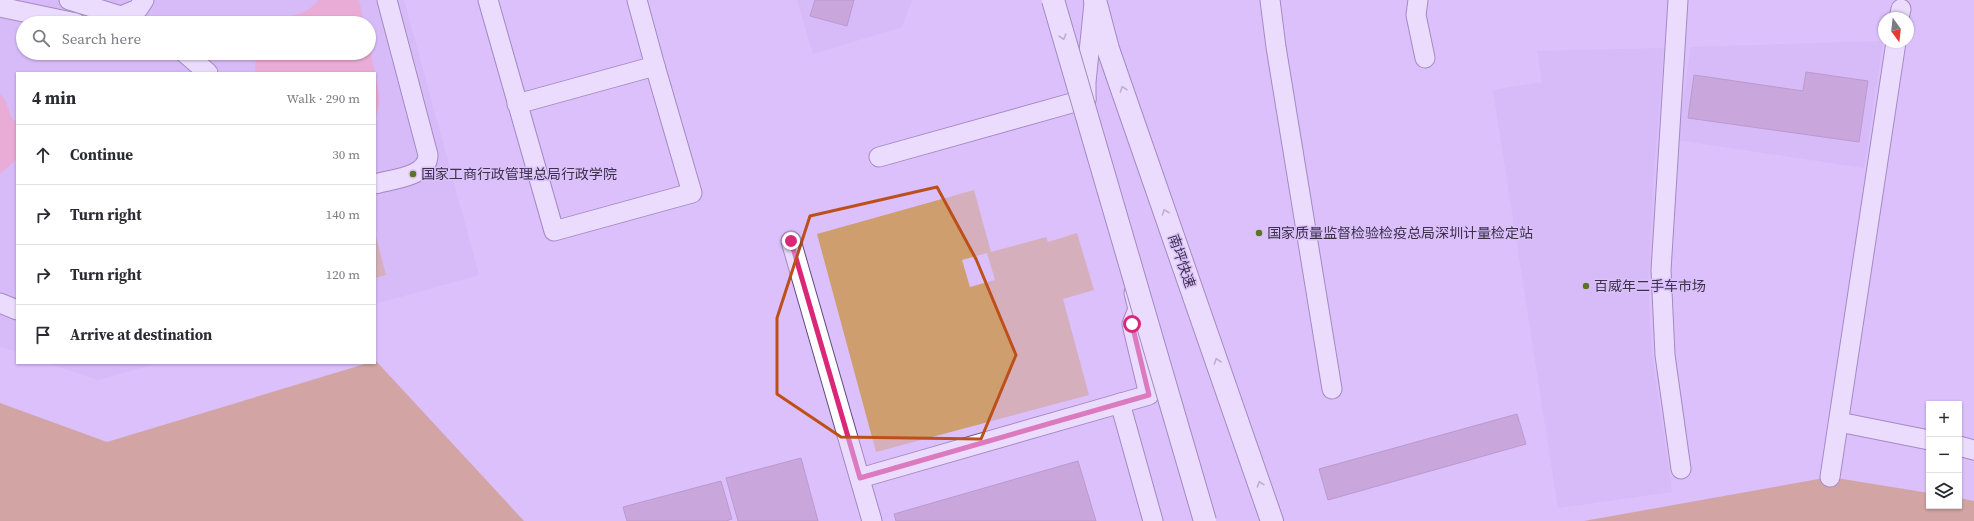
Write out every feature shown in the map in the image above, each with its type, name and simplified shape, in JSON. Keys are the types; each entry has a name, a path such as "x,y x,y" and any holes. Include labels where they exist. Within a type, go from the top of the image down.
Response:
{"highway":[{"path":"1053,0 1205,521"},
{"name":"南坪快速","path":"1095,0 1108,49 1272,521"}],"street":[{"path":"69,0 121,16 138,9 144,0"},
{"path":"376,184 417,172 426,166 428,161 428,155 387,0"},
{"path":"488,0 554,231 692,193 637,0"},
{"path":"1095,0 1086,82 1086,100 1096,151 1138,309 1198,521"},
{"path":"1270,0 1276,48 1332,389"},
{"path":"1418,0 1416,15 1425,58"},
{"path":"1678,0 1661,270 1665,355 1681,469"},
{"path":"0,7 43,16"},
{"path":"1830,476 1895,48"},
{"path":"193,60 207,72"},
{"path":"517,104 655,66"},
{"path":"879,157 1086,100"},
{"path":"791,241 872,521"},
{"path":"0,303 16,310"},
{"path":"860,478 1149,395 1132,324 1138,309"},
{"path":"1120,403 1153,521"},
{"path":"1838,422 1926,439"},
{"path":"1962,447 1974,450"}],"highlighted area":[{"path":"937,187 976,259 1016,355 981,439 841,437 777,394 777,318 810,216"}],"shaded area":[{"name":"国家工商行政管理总局行政学院","path":"0,0 404,0 479,275 376,304 376,72 16,72 16,352 0,347"},
{"path":"318,0 359,0 362,16 291,16 306,11"},
{"path":"797,0 912,0 902,27 813,54"},
{"path":"1878,41 1878,48 1882,48 1864,168 1677,140 1691,47"},
{"name":"百威年二手车市场","path":"1664,48 1653,182 1649,270 1649,308 1652,356 1672,492 1558,508 1493,90 1542,82 1537,51"},
{"path":"256,60 372,60 375,72 255,72"},
{"path":"376,80 379,102 376,115"},
{"path":"0,94 5,100 12,119 16,121 16,160 0,174"},
{"path":"974,190 991,252 1046,237 1048,242 1077,233 1094,290 1063,299 1089,395 876,452 817,234","holes":["987,253 995,280 970,287 962,260"]},
{"path":"376,237 386,275 376,278"},
{"path":"376,361 524,521 0,521 0,403 107,442 365,364 376,364"},
{"path":"51,364 155,364 98,380"},
{"path":"1830,477 1926,493 1926,509 1962,509 1962,499 1974,501 1974,521 1584,521"}],"building":[{"path":"815,0 854,0 847,26 810,16"},
{"path":"1806,72 1868,81 1859,142 1688,118 1694,75 1803,91"},
{"path":"1517,414 1526,444 1328,500 1319,469"},
{"path":"801,458 818,521 738,521 726,478"},
{"path":"1078,461 1096,521 896,521 894,514"},
{"path":"721,481 732,519 726,521 627,521 623,507"}],"place":[{"name":"国家工商行政管理总局行政学院","path":"413,174"},
{"name":"国家质量监督检验检疫总局深圳计量检定站","path":"1259,233"},
{"name":"百威年二手车市场","path":"1586,286"}],"route":[{"path":"791,241 860,478 1149,395 1132,324"}]}
